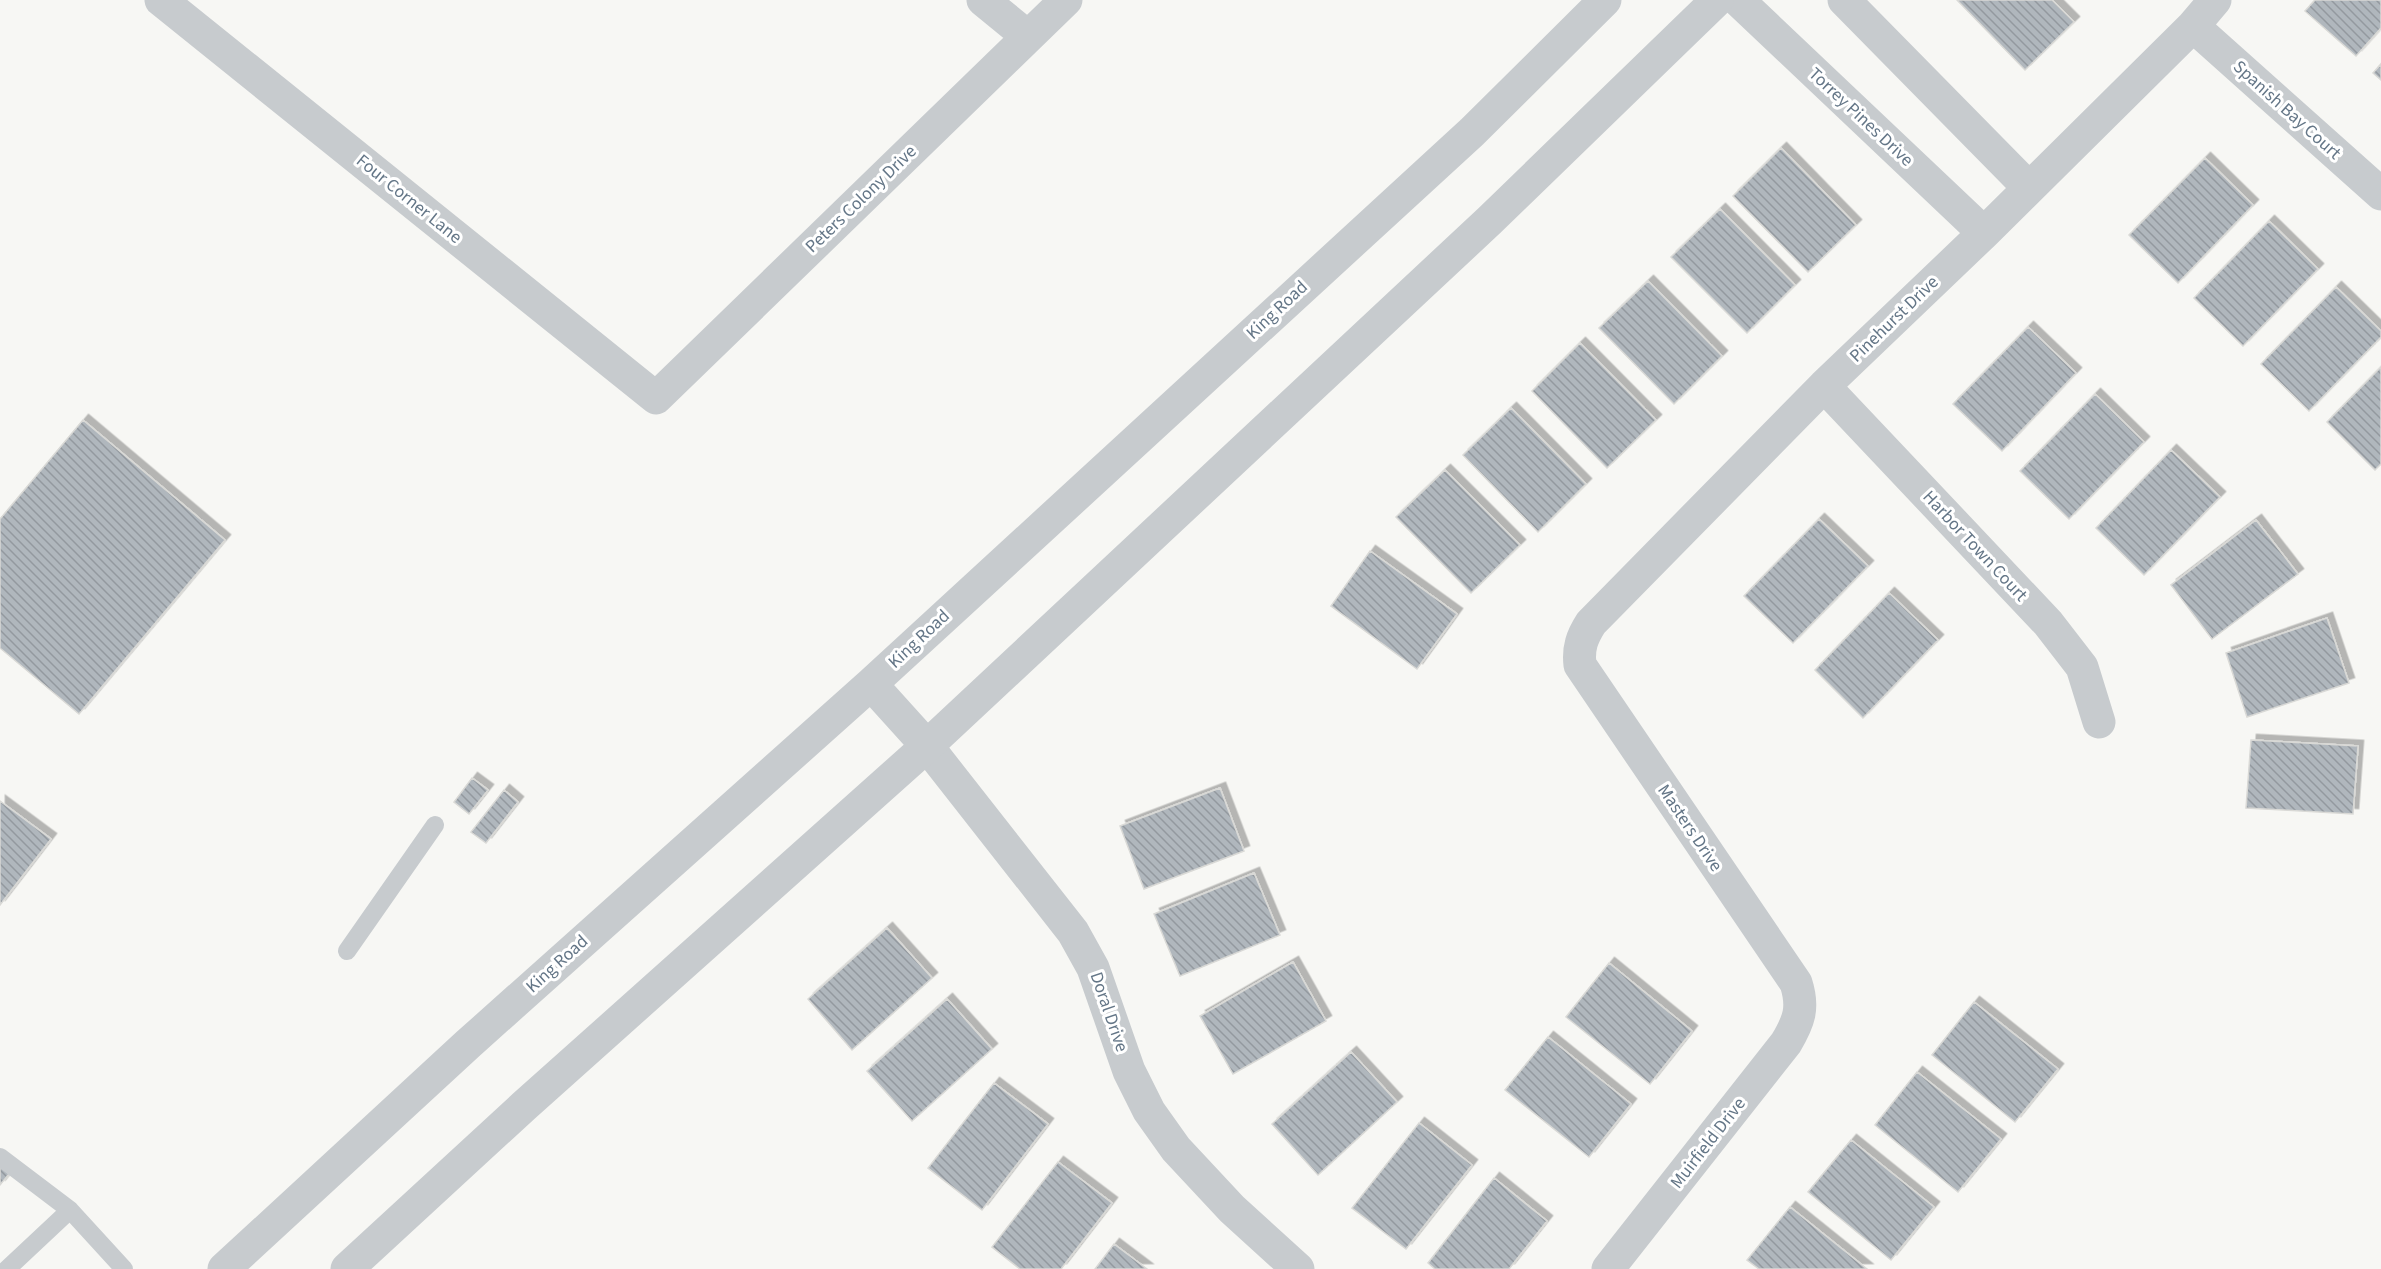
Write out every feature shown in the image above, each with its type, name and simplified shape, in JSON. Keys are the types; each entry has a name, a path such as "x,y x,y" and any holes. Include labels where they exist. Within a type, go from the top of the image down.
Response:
{"street":[{"name":"Four Corner Lane","path":"161,0 656,398"},
{"path":"983,0 1027,36"},
{"name":"Peters Colony Drive","path":"656,398 1066,0"},
{"name":"King Road","path":"224,1269 459,1052 871,684 1472,132 1605,0"},
{"path":"347,1269 524,1106 927,746 1524,188 1717,0"},
{"name":"Torrey Pines Drive","path":"1738,0 1984,234"},
{"path":"1844,0 2029,188"},
{"name":"Pinehurst Drive","path":"1580,644 1592,623 1824,386 1984,234 2193,26 2215,0"},
{"name":"Spanish Bay Court","path":"2193,26 2381,194"},
{"name":"Harbor Town Court","path":"1824,386 2048,623 2082,667 2099,722"},
{"name":"Masters Drive","path":"1580,644 1580,665 1796,983 1801,999 1800,1012"},
{"name":"Doral Drive","path":"871,684 927,746 1073,932 1094,968 1129,1071 1149,1112 1176,1149 1232,1209 1298,1269"},
{"name":"Muirfield Drive","path":"1608,1269 1786,1043 1800,1012"}],"lane":[{"path":"347,951 435,825"},
{"path":"0,1157 70,1210 124,1269"},
{"path":"7,1269 70,1210"}],"building":[{"path":"1957,0 2052,0 2074,22 2025,70"},
{"path":"2315,0 2381,0 2381,28 2356,56 2305,11"},
{"path":"2381,64 2381,80 2373,73"},
{"path":"1781,148 1856,225 1808,272 1733,196"},
{"path":"2205,158 2253,205 2178,283 2129,235"},
{"path":"1720,209 1795,285 1747,333 1671,257"},
{"path":"2269,221 2318,269 2243,346 2194,298"},
{"path":"1648,281 1722,356 1674,404 1599,328"},
{"path":"2336,287 2381,331 2381,337 2309,411 2261,364"},
{"path":"2028,327 2076,373 2002,451 1953,404"},
{"path":"1580,343 1656,420 1607,468 1532,391"},
{"path":"2381,367 2381,464 2375,470 2327,422"},
{"path":"2095,394 2144,442 2069,519 2020,471"},
{"path":"1511,408 1586,484 1538,532 1463,455"},
{"path":"83,420 225,540 79,714 0,648 0,519"},
{"path":"2171,450 2220,497 2144,575 2096,528"},
{"path":"1445,470 1520,545 1471,593 1396,517"},
{"path":"1819,519 1868,566 1793,643 1744,596"},
{"path":"2256,520 2298,574 2212,639 2171,585"},
{"path":"1370,551 1457,614 1417,669 1331,606"},
{"path":"1889,593 1938,640 1863,718 1815,670"},
{"path":"2327,618 2349,683 2247,717 2226,653"},
{"path":"2251,740 2358,746 2353,814 2246,808"},
{"path":"472,778 488,790 469,814 454,802"},
{"path":"1220,788 1244,851 1144,889 1120,826"},
{"path":"504,790 518,802 486,843 471,832"},
{"path":"0,801 51,839 0,905"},
{"path":"1254,873 1280,935 1180,976 1154,914"},
{"path":"887,928 932,978 852,1050 808,999"},
{"path":"1293,962 1326,1021 1233,1074 1200,1016"},
{"path":"1609,963 1692,1031 1650,1084 1566,1017"},
{"path":"947,999 992,1049 912,1121 867,1071"},
{"path":"1974,1002 2058,1069 2015,1122 1932,1055"},
{"path":"1548,1037 1631,1104 1589,1157 1505,1090"},
{"path":"1351,1052 1397,1102 1318,1175 1272,1124"},
{"path":"1917,1072 2001,1139 1958,1192 1875,1125"},
{"path":"994,1083 1048,1124 982,1210 928,1168"},
{"path":"1419,1123 1472,1165 1406,1249 1352,1208"},
{"path":"1851,1140 1934,1207 1891,1260 1808,1192"},
{"path":"1058,1162 1112,1203 1061,1269 1020,1269 992,1247"},
{"path":"0,1166 9,1174 0,1185"},
{"path":"1494,1178 1547,1221 1509,1269 1435,1269 1428,1263"},
{"path":"1790,1207 1867,1269 1759,1269 1747,1260"},
{"path":"1114,1244 1147,1269 1095,1269"}]}
